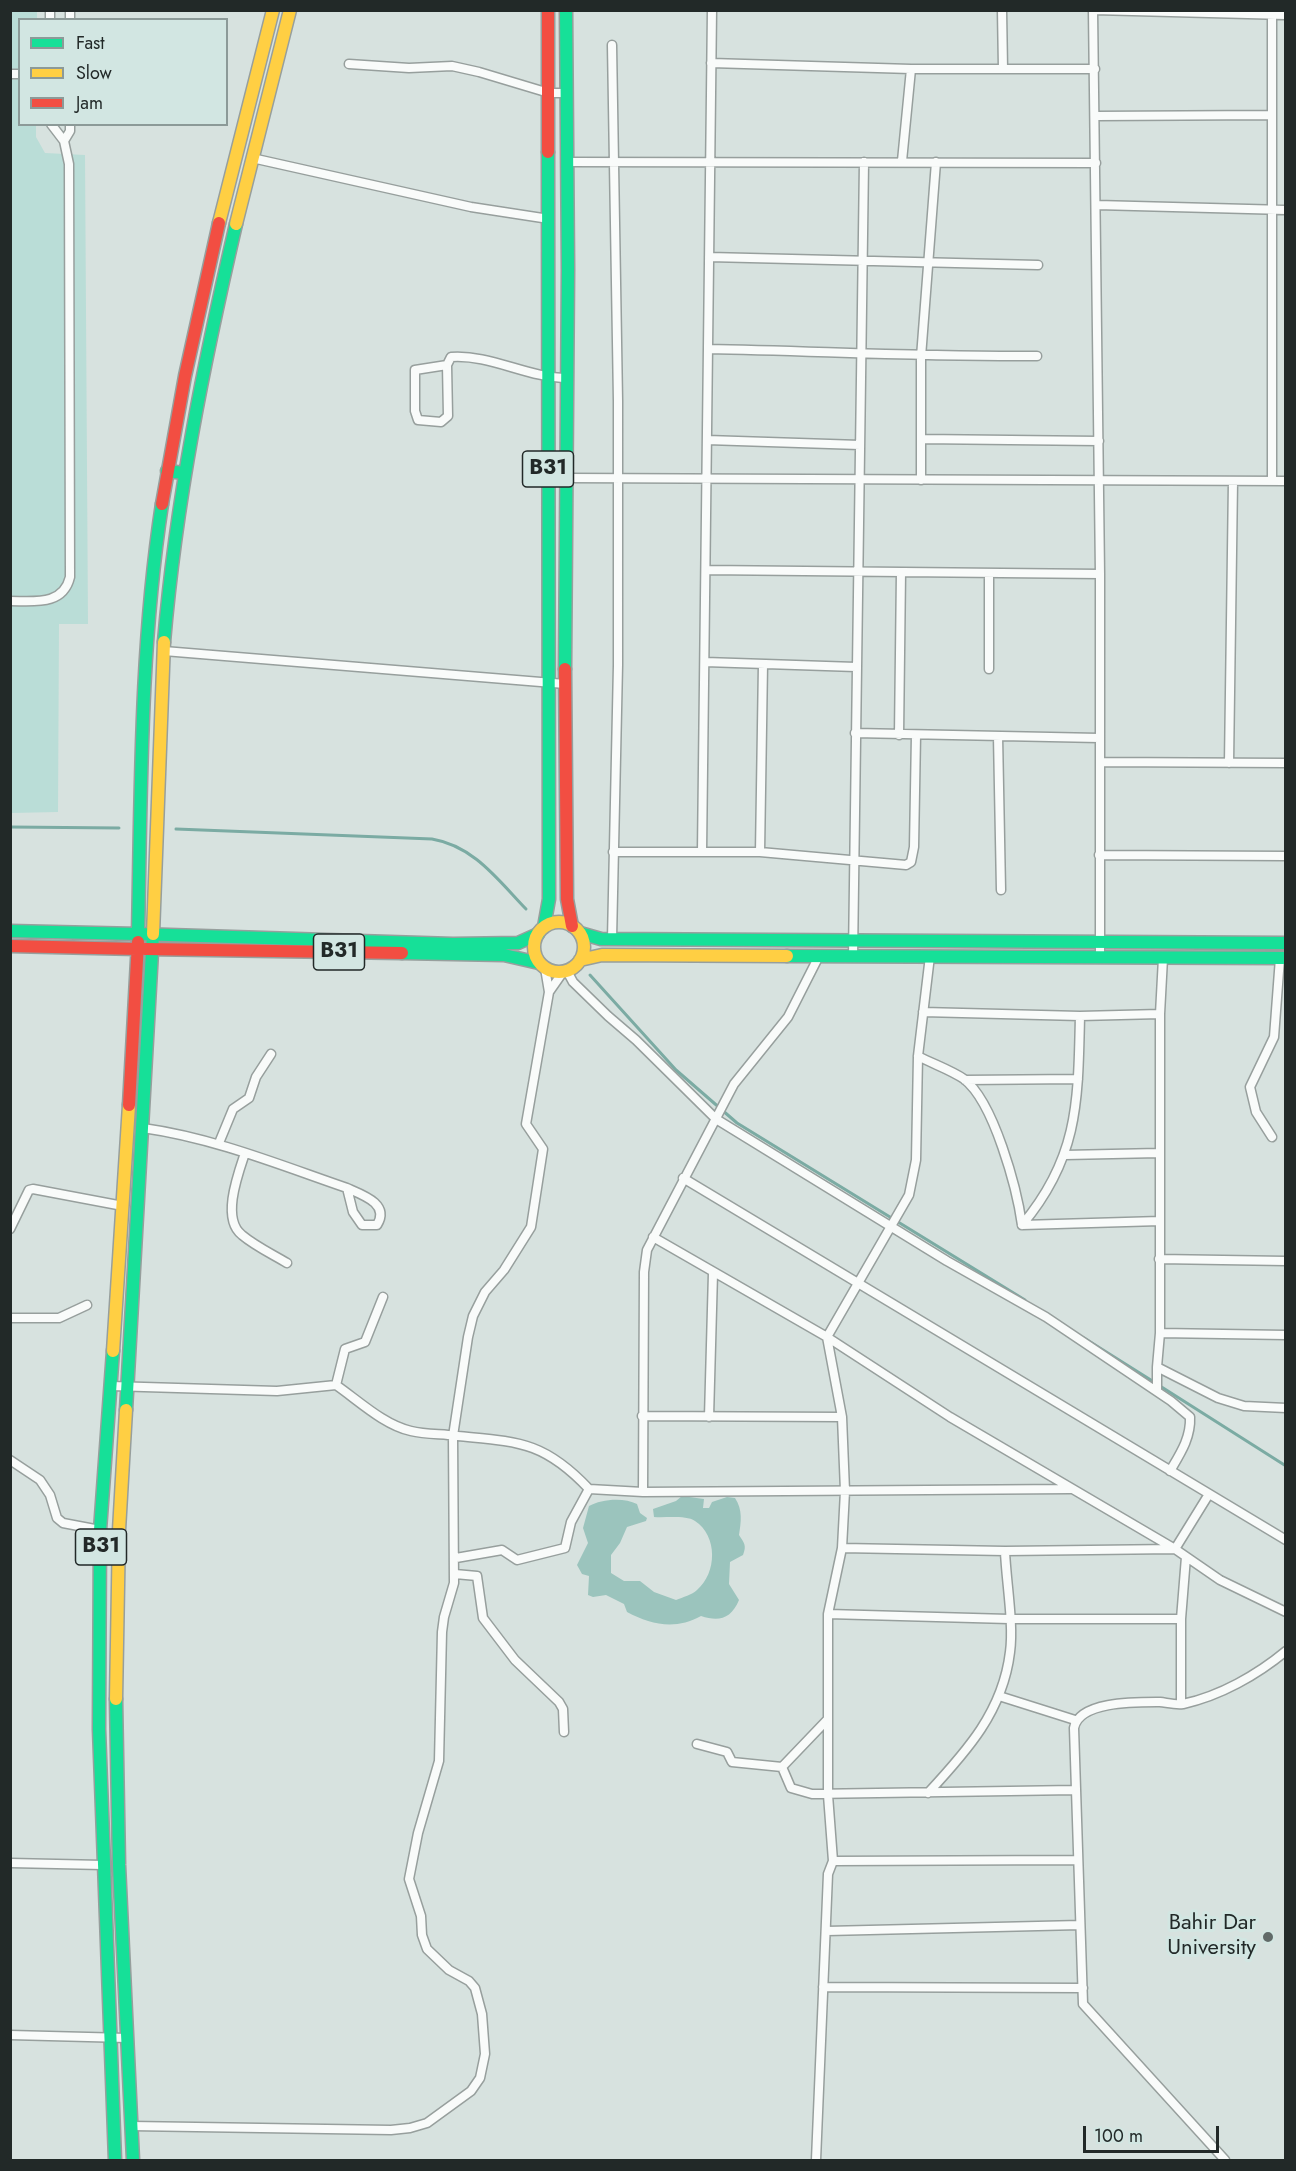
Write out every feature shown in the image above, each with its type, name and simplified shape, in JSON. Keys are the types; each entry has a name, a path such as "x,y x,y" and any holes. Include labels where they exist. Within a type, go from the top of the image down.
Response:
{"main road":[{"path":"10,931 138,934 146,649 167,471 189,344 273,10"},
{"path":"153,934 164,651 184,473 207,348 290,10"},
{"name":"B31","path":"115,2160 99,1729 100,1530 123,1206 138,934 502,944 518,943 541,931 549,899 546,683 549,378 548,10"},
{"name":"B31","path":"566,10 568,162 565,684 567,899 568,915 576,930"},
{"path":"549,269 568,269"},
{"path":"167,471 184,473"},
{"path":"1283,958 602,955 580,960 565,971 542,965 534,949 541,931 558,922 589,937 612,939 1286,943"},
{"path":"576,930 584,947 580,960"},
{"name":"B31","path":"133,2160 118,1831 115,1665 119,1530 153,934"},
{"path":"973,941 973,957"},
{"path":"10,946 137,949"},
{"name":"B31","path":"137,949 504,955 542,965"},
{"path":"103,1832 118,1831"}],"street":[{"path":"702,852 712,10"},
{"path":"1002,10 1003,69"},
{"path":"1100,957 1100,574 1094,10 1286,15"},
{"path":"1272,15 1272,481"},
{"path":"612,45 618,401 616,477 618,665 612,939"},
{"path":"711,63 911,69 1095,69"},
{"path":"349,64 409,68 452,66 549,93 567,93"},
{"path":"902,161 911,69"},
{"path":"1096,116 1271,115"},
{"path":"10,601 53,600 68,588 70,578 69,164 64,141 53,126"},
{"path":"64,141 70,131 70,126"},
{"path":"252,159 471,207 549,219"},
{"path":"568,162 1096,163"},
{"path":"853,956 864,162"},
{"path":"921,480 921,357 936,162"},
{"path":"1097,205 1286,210"},
{"path":"709,257 1038,265"},
{"path":"708,349 861,352 921,357 1037,356"},
{"path":"447,365 415,370 415,411 418,420 441,422 448,416 447,365 451,357 461,357 549,378 567,378"},
{"path":"921,439 1098,441"},
{"path":"707,440 860,445"},
{"path":"567,478 1286,481"},
{"path":"1229,763 1233,481"},
{"path":"706,570 1100,574"},
{"path":"899,735 901,572"},
{"path":"989,573 989,669"},
{"path":"164,651 565,684"},
{"path":"705,662 856,667"},
{"path":"760,852 763,664"},
{"path":"855,734 1099,738"},
{"path":"613,852 760,852 906,865 911,862 914,847 916,735"},
{"path":"998,736 1001,890"},
{"path":"1100,762 1286,763"},
{"path":"1099,855 1286,856"},
{"path":"643,1492 644,1272 647,1250 734,1084 788,1017 819,956"},
{"path":"816,2160 828,1874 832,1860 828,1795 828,1614 842,1548 845,1491 842,1417 827,1337 909,1195 916,1160 918,1056 930,956"},
{"path":"1157,1390 1160,1333 1160,1014 1163,958"},
{"path":"1272,1137 1256,1112 1250,1087 1274,1037 1283,958"},
{"path":"542,965 549,992"},
{"path":"131,2126 391,2130 410,2128 442,2113 471,2091 480,2078 485,2054 480,2000 469,1981 449,1970 427,1949 422,1935 421,1916 409,1879 413,1851 440,1761 442,1632 455,1574 456,1558 452,1522 453,1436 468,1337 474,1316 485,1292 504,1270 531,1227 543,1149 526,1124 549,992 555,980 565,971 573,982 716,1119 1046,1317 1157,1390 1190,1417 1188,1438 1170,1471"},
{"path":"923,1012 1080,1016 1160,1014"},
{"path":"1022,1225 1042,1201 1071,1139 1078,1079 1080,1016"},
{"path":"219,1143 233,1109 249,1098 256,1077 271,1054"},
{"path":"918,1056 965,1080 981,1102 1006,1154 1017,1192 1022,1225"},
{"path":"965,1080 1078,1079"},
{"path":"143,1128 180,1133 219,1143 347,1188 373,1201 380,1208 382,1215 377,1224 362,1225 357,1220 347,1188"},
{"path":"245,1153 233,1189 233,1217 239,1234 287,1263"},
{"path":"1065,1155 1159,1153"},
{"path":"683,1178 1286,1540"},
{"path":"10,1229 29,1190 33,1189 123,1206"},
{"path":"1022,1225 1160,1221"},
{"path":"653,1237 827,1337 950,1416 1175,1550 1220,1580 1286,1612"},
{"path":"1159,1259 1286,1260"},
{"path":"709,1417 713,1273"},
{"path":"336,1385 345,1349 365,1342 383,1297"},
{"path":"10,1318 59,1318 87,1305"},
{"path":"1160,1333 1286,1335"},
{"path":"1157,1367 1218,1398 1244,1406 1286,1408"},
{"path":"111,1386 277,1391 336,1385 381,1416 411,1431 537,1448 567,1466 589,1490 643,1492 1070,1489"},
{"path":"642,1416 842,1417"},
{"path":"10,1460 40,1480 50,1495 57,1518 63,1523 100,1530"},
{"path":"456,1558 502,1550 518,1560 565,1548 570,1522 589,1490"},
{"path":"1175,1550 1209,1494"},
{"path":"842,1548 1005,1551 1175,1550"},
{"path":"928,1792 969,1748 988,1720 999,1696 1010,1651 1005,1551"},
{"path":"1181,1704 1181,1619 1186,1557"},
{"path":"455,1574 477,1576 483,1618 515,1660 559,1702 563,1709 564,1732"},
{"path":"828,1614 1009,1619 1181,1619"},
{"path":"1225,2160 1083,2004 1075,1790 1076,1720 1081,1713 1091,1709 1160,1702 1181,1704 1216,1693 1263,1671 1286,1651"},
{"path":"999,1696 1076,1720"},
{"path":"782,1767 827,1720"},
{"path":"697,1744 727,1752 732,1762 782,1767"},
{"path":"782,1767 791,1788 812,1794 1075,1790"},
{"path":"832,1860 1077,1860"},
{"path":"10,1863 103,1866"},
{"path":"827,1931 1080,1926"},
{"path":"823,1987 1083,1988"},
{"path":"10,2036 127,2038"}],"shaded area":[{"path":"10,11 37,11 37,18 18,18 18,126 36,126 36,137 45,153 85,155 88,624 59,624 58,812 11,813"},
{"path":"682,1496 704,1499 703,1508 709,1508 712,1502 727,1497 735,1498 738,1503 741,1516 739,1535 745,1549 743,1555 730,1562 729,1584 739,1600 732,1611 719,1619 701,1616 682,1623 654,1623 627,1612 624,1604 606,1595 593,1597 588,1595 589,1576 582,1574 577,1565 588,1543 583,1528 589,1506 613,1500 626,1500 637,1504 640,1513 647,1518 646,1521 627,1527 620,1543 611,1555 611,1573 624,1581 640,1581 654,1592 676,1600 690,1595 704,1583 712,1555 708,1536 703,1528 691,1519 654,1517 653,1509 676,1501"}],"waterway":[{"path":"10,827 119,828"},
{"path":"176,829 432,839 447,843 473,857 495,876 526,909"},
{"path":"590,975 676,1070 737,1123 1025,1300"},
{"path":"1084,1338 1154,1382"},
{"path":"1160,1386 1286,1466"}],"traffic: fast":[{"path":"565,669 568,269 566,10"},
{"path":"544,927 549,899 548,152"},
{"path":"164,642 176,536 192,432 236,224"},
{"path":"167,471 184,473"},
{"path":"10,931 138,934 141,772 149,611 162,504"},
{"path":"580,933 601,939 1286,943"},
{"path":"138,942 138,934 453,944 518,943 538,934"},
{"path":"126,1410 153,934"},
{"path":"402,953 504,955 539,963"},
{"path":"787,956 1286,958"},
{"path":"113,1351 100,1530 99,1729 115,2160"},
{"path":"116,1699 119,1865 133,2160"}],"traffic: slow":[{"path":"219,223 273,10"},
{"path":"236,224 290,10"},
{"path":"153,934 164,642"},
{"path":"559,922 577,929 584,947 577,965 559,972 541,965 534,947 541,929 559,922"},
{"path":"580,960 602,955 787,956"},
{"path":"113,1351 129,1105"},
{"path":"116,1699 119,1530 126,1410"}],"traffic: jam":[{"path":"548,10 548,152"},
{"path":"162,504 185,376 219,223"},
{"path":"565,669 567,899 572,926"},
{"path":"129,1105 138,942"},
{"path":"10,946 137,949"},
{"path":"145,949 402,953"}],"place":[{"name":"Bahir Dar University","path":"1268,1937"}]}
